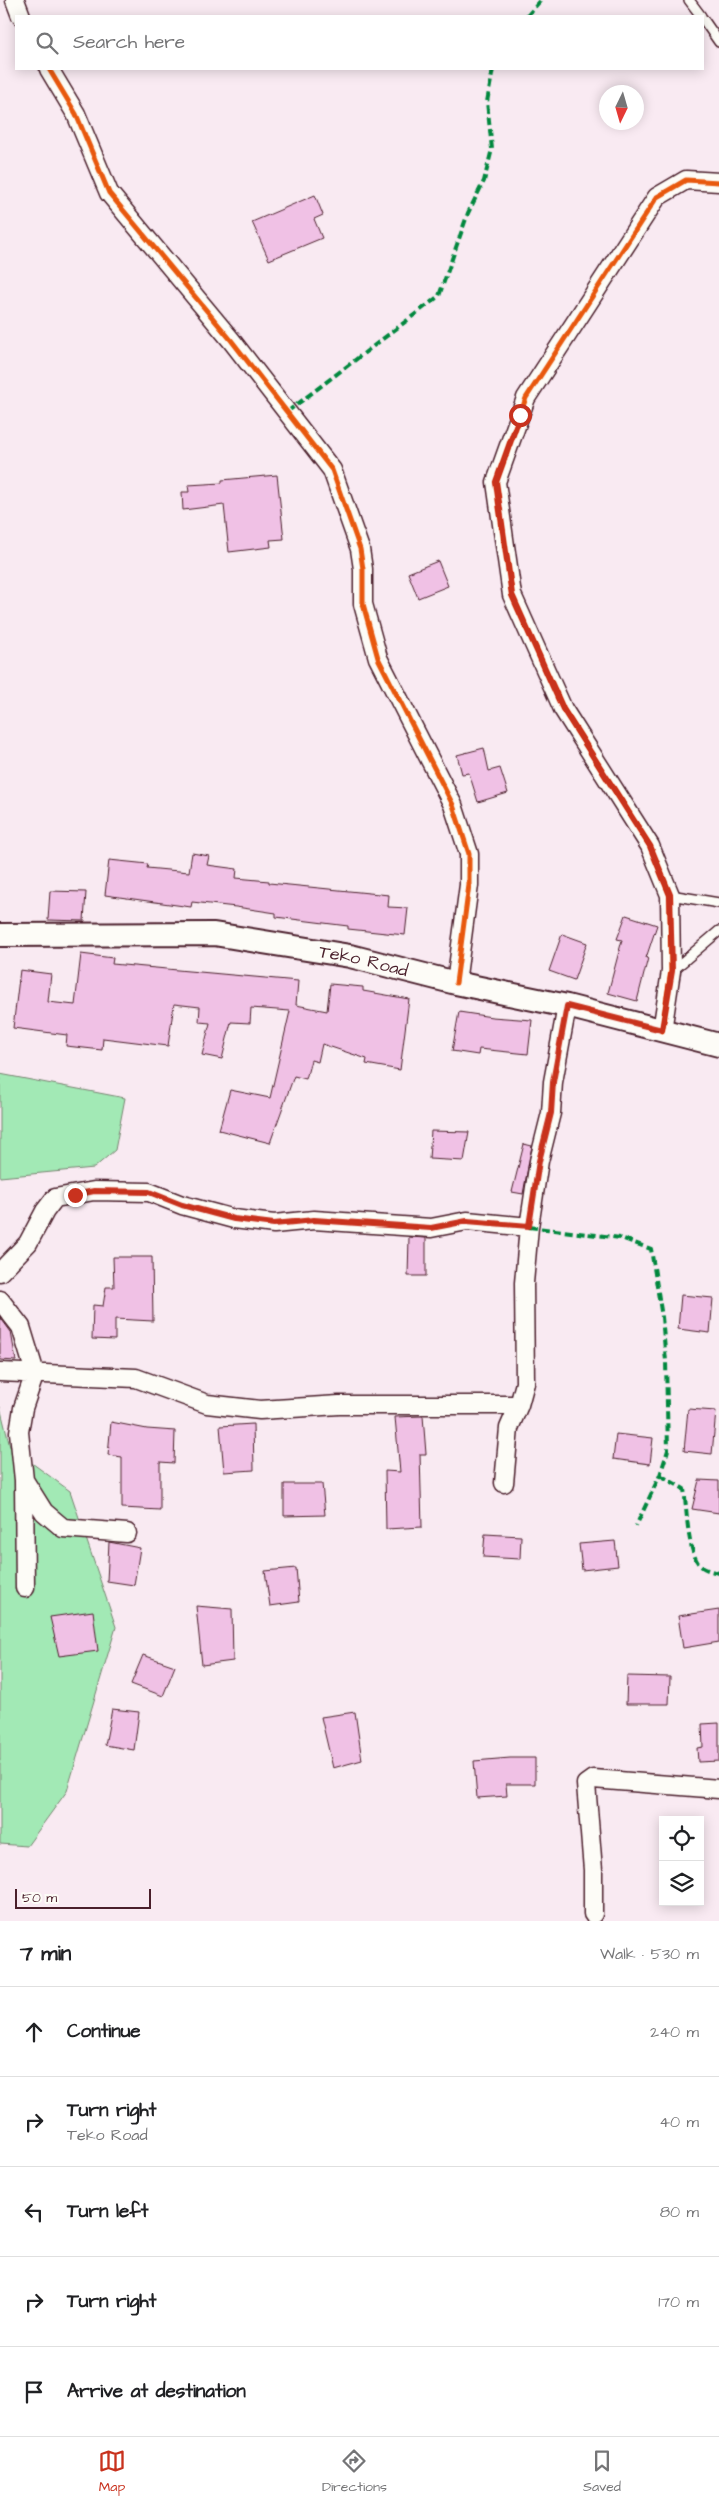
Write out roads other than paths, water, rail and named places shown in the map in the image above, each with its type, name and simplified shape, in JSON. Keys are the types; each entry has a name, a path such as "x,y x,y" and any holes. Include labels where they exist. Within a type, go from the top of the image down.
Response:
{"street":[{"path":"14,0 21,15"},
{"path":"50,70 76,114 109,193 231,340 332,470 360,548 363,569 363,604 367,626 378,658 454,805 469,854 469,885 456,983"},
{"path":"662,1030 672,971 670,895 650,846 563,709 512,595 496,482 526,398 657,197 686,180 719,182"},
{"name":"Teko Road","path":"0,935 214,934 350,956 456,983 567,1006 719,1045"},
{"path":"504,1483 509,1428 519,1405 524,1383 524,1283 529,1226 539,1161 551,1113 553,1082 567,1006"},
{"path":"0,1272 28,1243 45,1211 55,1198 94,1191 149,1192 182,1205 234,1219 274,1224 314,1220 431,1228 467,1221 529,1226"},
{"path":"0,1300 22,1327 36,1373 23,1408 19,1432 24,1480 25,1588"},
{"path":"0,1372 136,1378 207,1404 260,1410 339,1405 519,1405"},
{"path":"24,1480 44,1512 63,1528 128,1533"},
{"path":"593,1914 593,1870 586,1784 589,1781 593,1779 719,1789"}],"lane":[{"path":"689,0 700,15"},
{"path":"704,21 719,42"},
{"path":"670,895 719,903"},
{"path":"672,971 719,931"}]}
